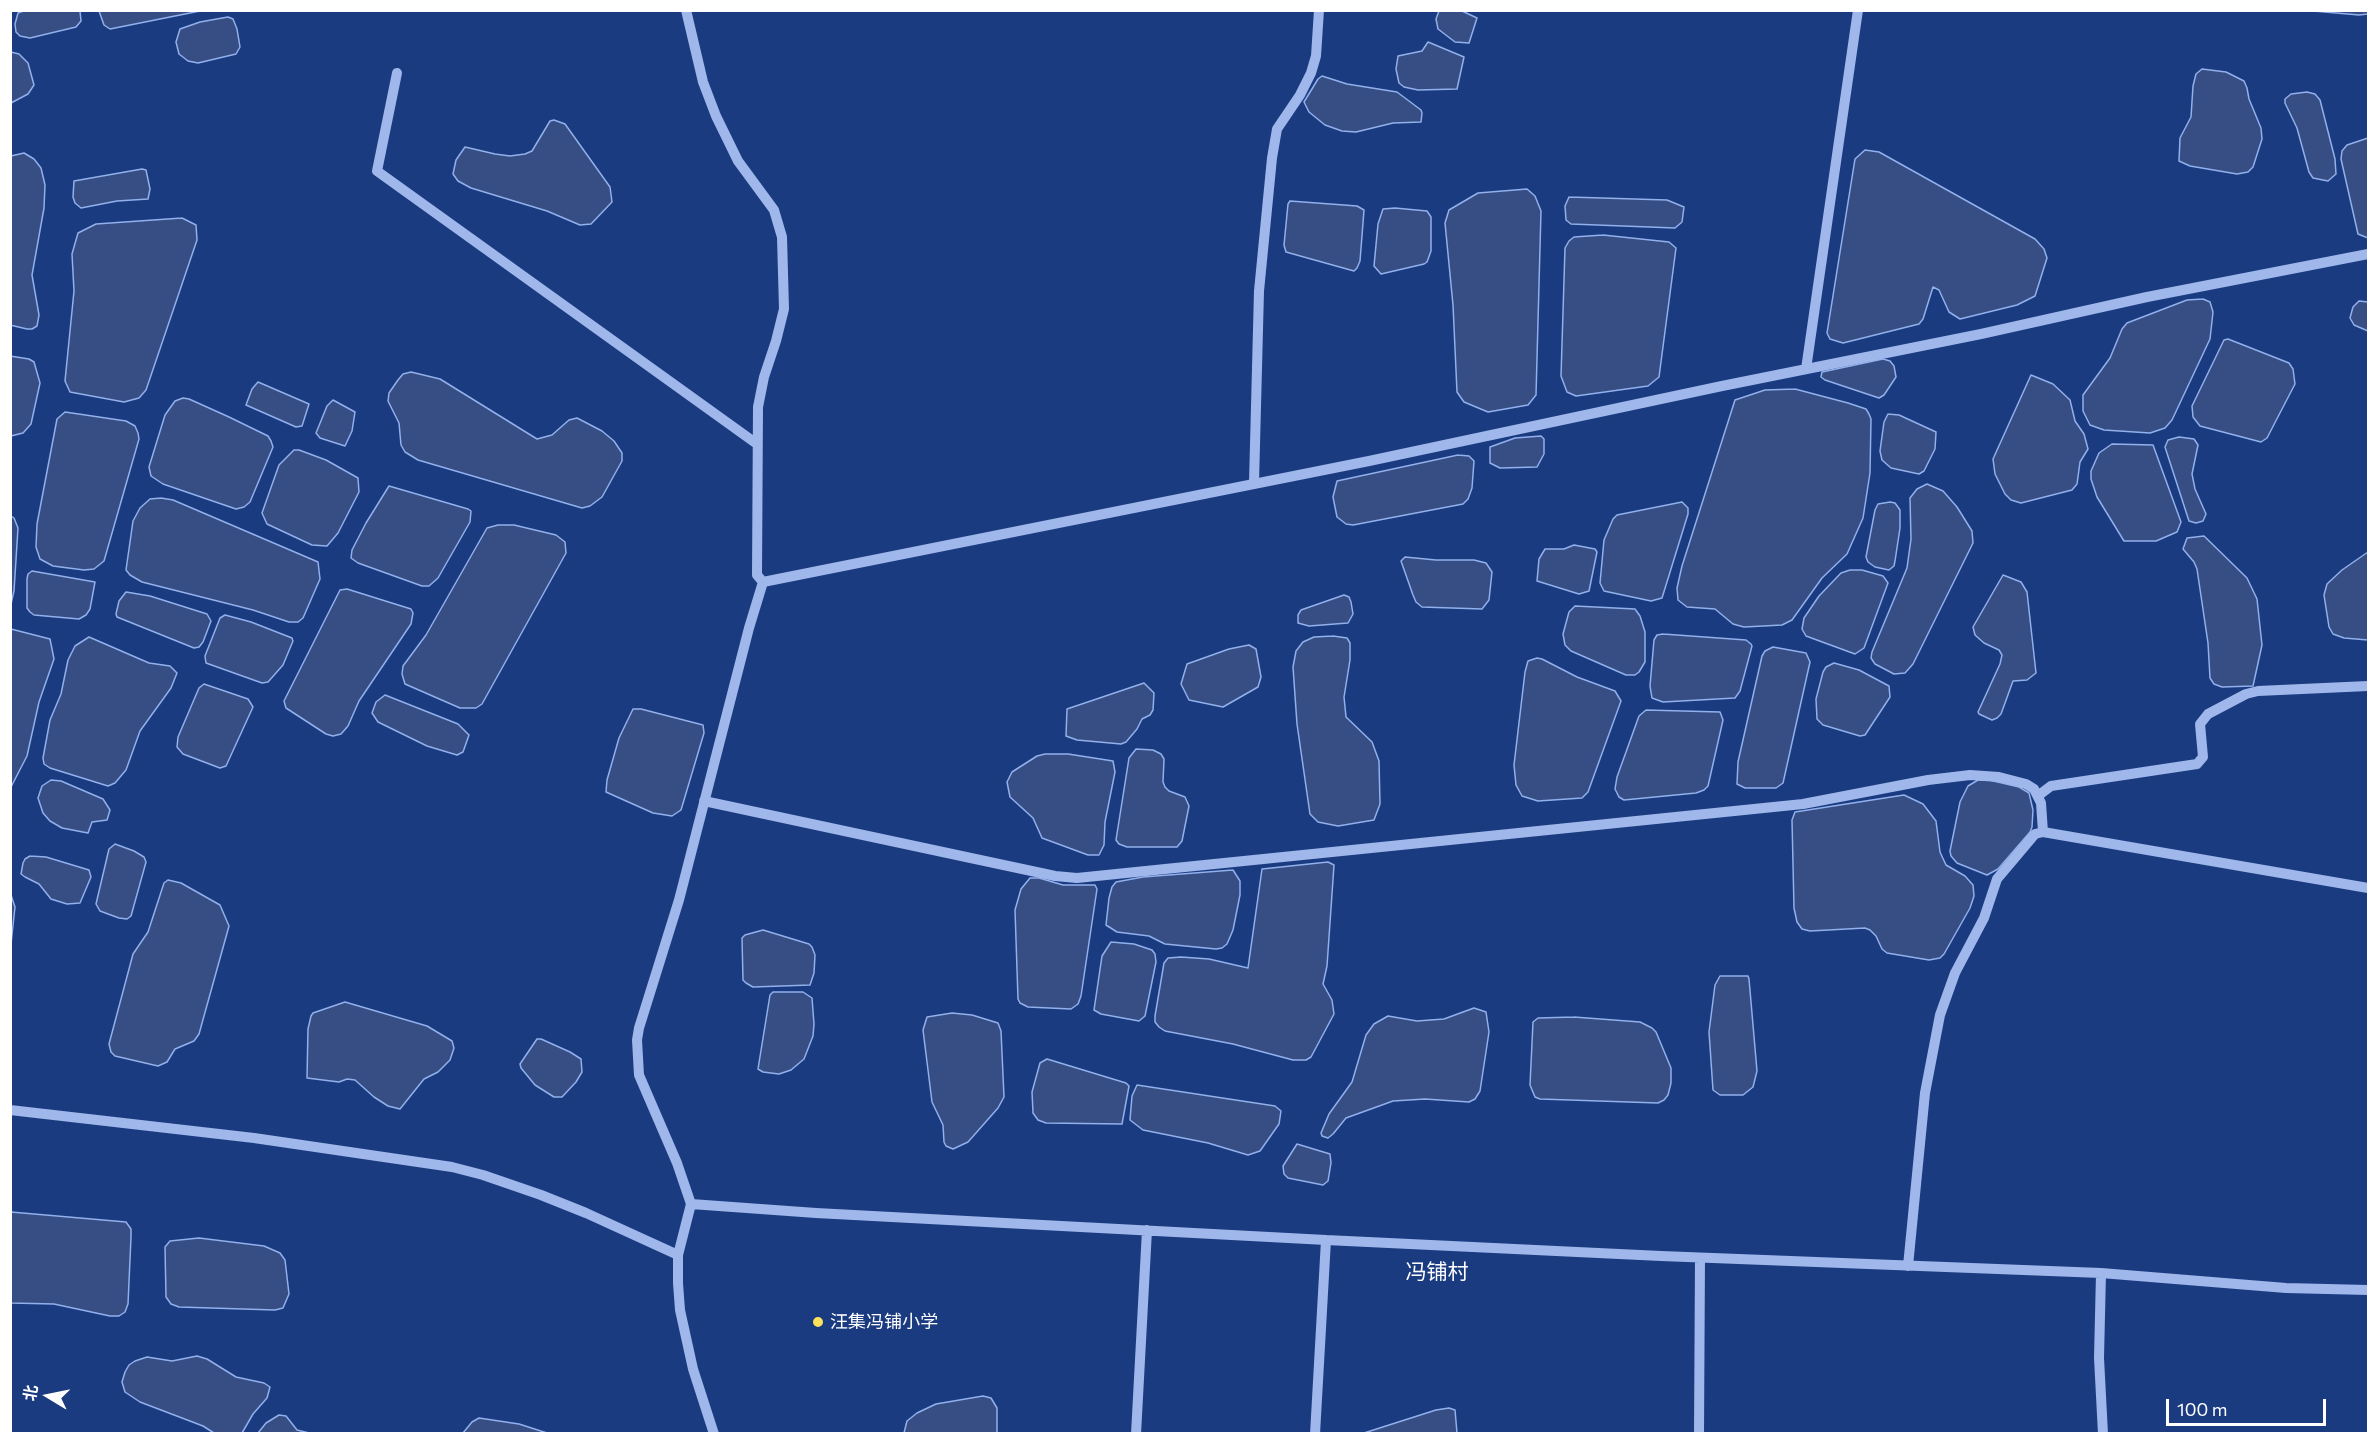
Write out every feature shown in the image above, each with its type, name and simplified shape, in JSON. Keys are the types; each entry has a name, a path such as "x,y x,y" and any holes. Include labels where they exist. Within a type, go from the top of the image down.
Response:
{"street":[{"path":"686,10 703,82 716,116 738,161 774,210 782,237 784,309 764,377 758,407 757,575 763,582"},
{"path":"1254,483 1259,291 1272,158 1276,129 1300,95 1311,73 1316,56 1319,10"},
{"path":"1806,369 1858,10"},
{"path":"397,73 377,171 757,444"},
{"path":"763,582 1981,334 2147,297 2368,254"},
{"path":"714,1434 691,1359 680,1310 678,1255 691,1204 677,1163 639,1075 637,1052 639,1028 669,937 763,582"},
{"path":"2039,795 2051,786 2196,764 2203,757 2200,724 2208,714 2246,694 2258,691 2368,686"},
{"path":"704,801 1055,876 1083,878 1803,804 1928,780 1970,775 1999,777 2026,784 2039,795 2043,832"},
{"path":"1908,1266 1925,1093 1944,1002 1955,973 1984,918 1997,879 2035,834 2043,832 2368,888"},
{"path":"10,1110 254,1138 452,1167 483,1175 568,1206 678,1255"},
{"path":"691,1204 816,1213 1326,1240 1700,1258 2101,1273 2286,1288 2368,1290"},
{"path":"1136,1434 1147,1230"},
{"path":"1315,1434 1326,1240"},
{"path":"1699,1434 1700,1258"},
{"path":"2101,1273 2099,1358 2103,1434"}],"water":[{"path":"26,10 80,11 81,21 76,27 30,38 20,36 16,32 15,24 18,13"},
{"path":"99,10 200,11 110,29 104,25"},
{"path":"1439,11 1462,11 1477,18 1469,43 1455,42 1438,29 1436,19"},
{"path":"2313,11 2368,11 2368,14 2359,15"},
{"path":"228,17 233,19 237,29 240,47 236,54 198,63 188,61 179,54 176,42 180,29 200,22"},
{"path":"1428,42 1464,57 1457,89 1418,90 1404,87 1399,83 1396,69 1398,56 1422,51"},
{"path":"11,52 19,54 28,63 34,85 28,94 11,103"},
{"path":"2202,69 2226,72 2244,81 2261,128 2262,139 2253,167 2248,172 2237,174 2190,166 2179,161 2180,138 2191,117 2196,74"},
{"path":"1322,76 1347,84 1397,92 1421,110 1421,122 1393,123 1356,132 1342,131 1325,125 1309,112 1304,102"},
{"path":"2307,92 2315,94 2320,100 2335,159 2336,174 2328,181 2313,178 2309,172 2297,128 2285,103 2285,99 2291,94"},
{"path":"550,121 565,124 610,187 612,202 591,224 580,225 547,211 471,188 458,181 453,174 456,160 465,147 510,156 525,154 532,151"},
{"path":"2368,138 2368,238 2358,234 2341,159 2342,151 2347,145"},
{"path":"1865,150 1879,152 2035,239 2044,249 2047,258 2035,296 2017,305 1960,319 1949,312 1939,290 1933,287 1923,319 1919,324 1843,343 1830,339 1827,333 1855,159"},
{"path":"24,153 34,159 41,168 45,185 44,208 32,275 39,315 37,326 32,329 10,325 11,156"},
{"path":"146,170 150,189 148,199 117,201 81,208 75,203 74,181"},
{"path":"1527,189 1535,196 1541,211 1536,395 1528,405 1488,412 1464,402 1457,392 1453,305 1445,223 1449,210 1478,193"},
{"path":"1569,197 1667,200 1684,207 1682,222 1675,228 1571,224 1566,220 1565,206"},
{"path":"1290,201 1357,206 1364,210 1360,261 1354,271 1286,252 1284,245"},
{"path":"1383,209 1427,211 1431,217 1431,251 1424,264 1381,274 1374,266 1378,224"},
{"path":"182,218 196,225 197,240 146,390 139,398 124,402 70,392 65,381 74,291 72,254 78,233 96,224"},
{"path":"1603,235 1669,242 1676,248 1659,377 1648,386 1576,396 1567,392 1561,376 1565,248 1574,237"},
{"path":"2203,299 2210,302 2213,312 2210,339 2172,420 2165,428 2150,433 2104,430 2090,425 2083,411 2083,395 2110,358 2122,329 2127,323 2187,300"},
{"path":"2359,301 2368,302 2368,331 2354,325 2350,318 2353,307"},
{"path":"2228,339 2289,363 2293,369 2295,384 2267,438 2261,442 2200,426 2193,417 2192,406 2224,340"},
{"path":"10,356 34,362 40,383 31,424 23,433 11,436"},
{"path":"1883,359 1890,361 1894,366 1896,377 1884,395 1879,398 1821,377 1822,372"},
{"path":"411,372 440,379 537,439 552,435 569,420 577,418 602,431 614,441 622,453 622,461 602,497 590,506 582,508 418,460 405,452 401,445 399,423 388,401 389,393 398,380 403,374"},
{"path":"2031,375 2053,384 2070,400 2075,421 2084,434 2088,449 2080,462 2077,484 2072,490 2021,503 2011,500 2005,494 1995,474 1993,459"},
{"path":"258,382 309,404 302,426 296,427 246,405 252,389"},
{"path":"1795,389 1866,409 1869,414 1871,419 1870,473 1863,518 1847,554 1822,578 1792,620 1782,625 1744,627 1733,624 1715,609 1687,607 1678,600 1677,588 1735,400 1765,390"},
{"path":"183,398 268,436 271,441 273,447 250,502 244,507 236,509 163,484 151,476 149,467 165,415 175,401"},
{"path":"333,400 355,412 352,431 345,446 320,438 316,433 327,406"},
{"path":"65,412 126,421 135,426 138,433 139,439 104,561 94,569 53,566 40,559 36,547 37,524 57,419"},
{"path":"1888,414 1899,415 1936,432 1935,449 1924,471 1919,474 1891,468 1882,460 1880,451 1884,422"},
{"path":"1541,436 1544,439 1544,454 1537,467 1500,468 1490,463 1490,447 1515,438"},
{"path":"2179,437 2194,439 2198,445 2192,474 2195,489 2206,514 2203,521 2196,523 2189,521 2165,447 2168,440"},
{"path":"2112,444 2153,445 2181,522 2177,532 2156,541 2124,541 2097,497 2091,479 2091,471 2099,453"},
{"path":"294,450 326,460 358,478 359,492 338,533 327,546 312,545 267,524 262,513 279,465"},
{"path":"1458,455 1469,456 1474,461 1472,488 1468,499 1463,504 1353,525 1346,524 1337,517 1333,497 1337,481"},
{"path":"1927,484 1943,491 1957,507 1972,531 1973,543 1913,664 1905,673 1894,674 1875,664 1871,658 1872,652 1907,568 1911,539 1910,498 1917,489"},
{"path":"389,486 471,511 470,522 438,578 429,586 422,586 358,563 351,558 352,550 366,523"},
{"path":"150,499 173,500 318,562 320,579 303,618 298,622 289,622 253,610 142,582 130,575 126,570 133,521 140,508"},
{"path":"1682,502 1688,508 1688,514 1662,598 1651,601 1604,591 1600,583 1604,540 1613,519 1617,515"},
{"path":"1895,503 1900,510 1900,528 1894,566 1889,570 1875,567 1868,562 1866,557 1875,510 1878,504"},
{"path":"11,516 18,528 11,604"},
{"path":"514,525 556,535 565,542 566,553 482,704 476,708 460,708 405,684 402,674 403,666 426,635 487,528"},
{"path":"2204,536 2247,578 2257,599 2262,645 2253,686 2222,687 2214,684 2210,678 2208,643 2197,569 2183,549 2187,538"},
{"path":"1574,545 1595,549 1597,552 1589,591 1579,594 1537,581 1539,559 1545,549 1564,549"},
{"path":"2368,552 2368,640 2344,638 2333,634 2329,627 2324,595 2327,584 2342,570"},
{"path":"1405,557 1474,560 1486,563 1492,572 1489,600 1482,609 1422,607 1416,602 1401,561"},
{"path":"1862,570 1883,576 1888,583 1864,648 1855,654 1806,636 1802,629 1804,618 1819,596 1841,573"},
{"path":"32,571 95,582 90,609 86,615 79,619 34,615 30,612 27,608 27,579 28,574"},
{"path":"2003,575 2021,582 2027,592 2036,673 2027,680 2013,681 2001,714 1992,720 1978,712 2002,655 1999,650 1984,643 1975,635 1973,627"},
{"path":"347,589 411,609 413,613 411,624 359,701 348,726 341,734 333,736 326,734 286,708 284,701 340,590"},
{"path":"126,592 150,596 207,614 211,621 203,642 199,647 194,648 117,617 119,601"},
{"path":"1344,595 1349,597 1353,614 1348,623 1309,626 1298,623 1301,610"},
{"path":"1575,606 1635,609 1645,632 1645,662 1639,672 1635,675 1626,675 1571,651 1565,645 1563,634 1569,612"},
{"path":"225,615 251,622 292,638 293,641 283,665 268,682 262,683 206,663 205,656 220,618"},
{"path":"11,629 50,639 54,659 39,702 27,756 11,787"},
{"path":"1657,635 1746,640 1751,644 1740,691 1735,698 1663,702 1652,698 1650,686 1654,640"},
{"path":"89,637 149,663 170,666 177,673 171,688 140,731 126,770 115,783 108,786 50,768 44,764 43,758 50,720 61,694 68,660 75,646"},
{"path":"1314,637 1347,638 1350,643 1350,660 1344,697 1346,717 1372,742 1379,761 1380,804 1374,820 1338,826 1318,822 1310,814 1297,724 1293,667 1296,651 1303,642"},
{"path":"1249,645 1256,649 1261,677 1258,687 1223,707 1189,700 1181,684 1187,664 1229,649"},
{"path":"1773,647 1806,653 1810,662 1783,783 1776,788 1745,788 1737,784 1738,762 1762,656 1765,651"},
{"path":"1537,658 1577,677 1615,691 1621,701 1588,792 1582,798 1538,801 1522,796 1516,785 1514,765 1525,672 1528,661"},
{"path":"1834,663 1859,670 1889,686 1890,697 1865,735 1860,736 1823,725 1817,719 1816,699 1823,672 1826,667"},
{"path":"1144,683 1154,693 1153,710 1150,715 1142,719 1126,742 1121,744 1077,740 1066,736 1067,709"},
{"path":"204,684 248,699 253,707 226,766 220,768 183,754 177,747 178,737 199,688"},
{"path":"385,695 458,724 469,735 463,752 457,755 427,746 378,722 372,713 376,702"},
{"path":"633,709 703,725 704,733 681,810 672,816 653,813 606,792 607,780 619,738"},
{"path":"1646,710 1720,712 1723,720 1708,786 1704,790 1696,793 1624,800 1619,797 1615,789 1617,777 1639,716"},
{"path":"1136,749 1153,750 1161,754 1164,759 1163,782 1165,787 1185,797 1189,806 1182,841 1177,847 1127,847 1116,840 1129,758"},
{"path":"1068,754 1113,761 1115,772 1105,822 1104,845 1099,855 1088,855 1042,838 1033,818 1010,797 1007,782 1012,772 1037,756"},
{"path":"51,780 61,781 103,799 110,810 107,820 92,822 88,833 62,828 50,821 43,813 38,798 42,786"},
{"path":"1978,780 1989,780 2019,787 2029,793 2033,810 2030,832 1998,869 1987,875 1957,863 1950,851 1960,802 1968,786"},
{"path":"1904,795 1923,804 1936,821 1940,852 1946,865 1965,876 1973,885 1974,896 1970,908 1944,954 1940,958 1929,960 1887,953 1882,949 1876,936 1865,928 1810,931 1802,929 1797,922 1794,908 1792,820 1795,812"},
{"path":"115,844 134,851 144,857 146,862 131,916 127,919 100,911 96,904 109,849"},
{"path":"30,856 46,857 89,870 91,877 80,903 67,904 51,899 39,884 21,874 25,859"},
{"path":"1328,862 1334,865 1327,966 1323,984 1332,1000 1334,1014 1311,1057 1306,1060 1293,1060 1233,1044 1165,1031 1159,1027 1155,1022 1155,1016 1164,963 1168,958 1209,959 1248,968 1262,869"},
{"path":"1233,870 1240,881 1240,895 1233,930 1227,944 1222,948 1165,944 1149,936 1117,932 1106,925 1109,898 1116,882 1143,877"},
{"path":"1030,878 1039,878 1063,885 1095,885 1097,889 1081,996 1078,1004 1071,1009 1028,1007 1020,1003 1018,999 1015,910 1021,889"},
{"path":"168,880 181,883 220,905 229,926 199,1034 194,1041 175,1049 167,1062 158,1066 115,1056 109,1044 133,954 148,932 164,883"},
{"path":"11,895 15,907 11,944"},
{"path":"763,930 809,944 812,947 815,955 814,973 810,985 753,987 743,980 742,938"},
{"path":"1111,942 1134,944 1152,950 1155,954 1156,962 1145,1016 1139,1021 1101,1014 1094,1010 1102,956"},
{"path":"1720,976 1748,976 1749,979 1757,1071 1753,1087 1743,1095 1720,1095 1713,1090 1709,1032 1715,985"},
{"path":"773,992 803,992 812,998 814,1024 813,1036 804,1059 791,1070 779,1074 758,1069 770,995"},
{"path":"345,1002 427,1026 452,1041 454,1048 450,1060 438,1072 424,1079 400,1109 388,1106 374,1097 355,1080 347,1079 339,1082 307,1078 308,1029 311,1016 313,1013"},
{"path":"1474,1008 1486,1012 1489,1032 1480,1091 1475,1099 1469,1102 1425,1099 1393,1101 1346,1118 1328,1138 1322,1136 1321,1133 1329,1114 1352,1082 1366,1035 1374,1024 1388,1016 1417,1021 1444,1019"},
{"path":"952,1013 972,1015 998,1023 1001,1031 1004,1097 998,1108 968,1142 953,1149 946,1146 944,1142 943,1125 932,1102 923,1030 927,1017"},
{"path":"1574,1017 1640,1022 1652,1028 1656,1032 1671,1068 1671,1083 1664,1100 1658,1103 1535,1097 1530,1085 1533,1022 1538,1018"},
{"path":"537,1039 570,1052 581,1059 582,1072 562,1097 554,1097 535,1085 521,1068 520,1064"},
{"path":"1047,1059 1126,1083 1129,1086 1122,1124 1046,1123 1038,1120 1033,1113 1032,1092 1040,1063"},
{"path":"1137,1085 1275,1106 1281,1111 1279,1124 1260,1151 1248,1155 1208,1143 1143,1130 1130,1120 1132,1096"},
{"path":"1297,1144 1330,1154 1328,1181 1323,1185 1288,1178 1284,1174 1283,1166"},
{"path":"11,1212 126,1222 131,1229 131,1237 128,1304 125,1312 119,1316 110,1316 54,1304 11,1303"},
{"path":"199,1238 264,1246 280,1253 285,1260 289,1294 283,1308 275,1310 179,1307 171,1304 166,1297 165,1247 170,1241"},
{"path":"197,1356 207,1359 236,1377 264,1383 270,1387 267,1398 253,1414 242,1433 214,1433 203,1426 140,1402 125,1392 122,1382 125,1372 135,1361 147,1357 172,1361"},
{"path":"983,1396 991,1398 997,1408 997,1433 904,1433 907,1421 917,1413 936,1404"},
{"path":"1449,1408 1455,1410 1457,1433 1364,1433 1436,1410"},
{"path":"279,1415 286,1416 297,1430 309,1433 258,1433 266,1423"},
{"path":"479,1418 519,1424 547,1433 463,1433 472,1422"}],"place":[{"name":"汪集冯铺小学","path":"818,1322"}],"district":[{"name":"冯铺村","path":"1437,1272"}]}
